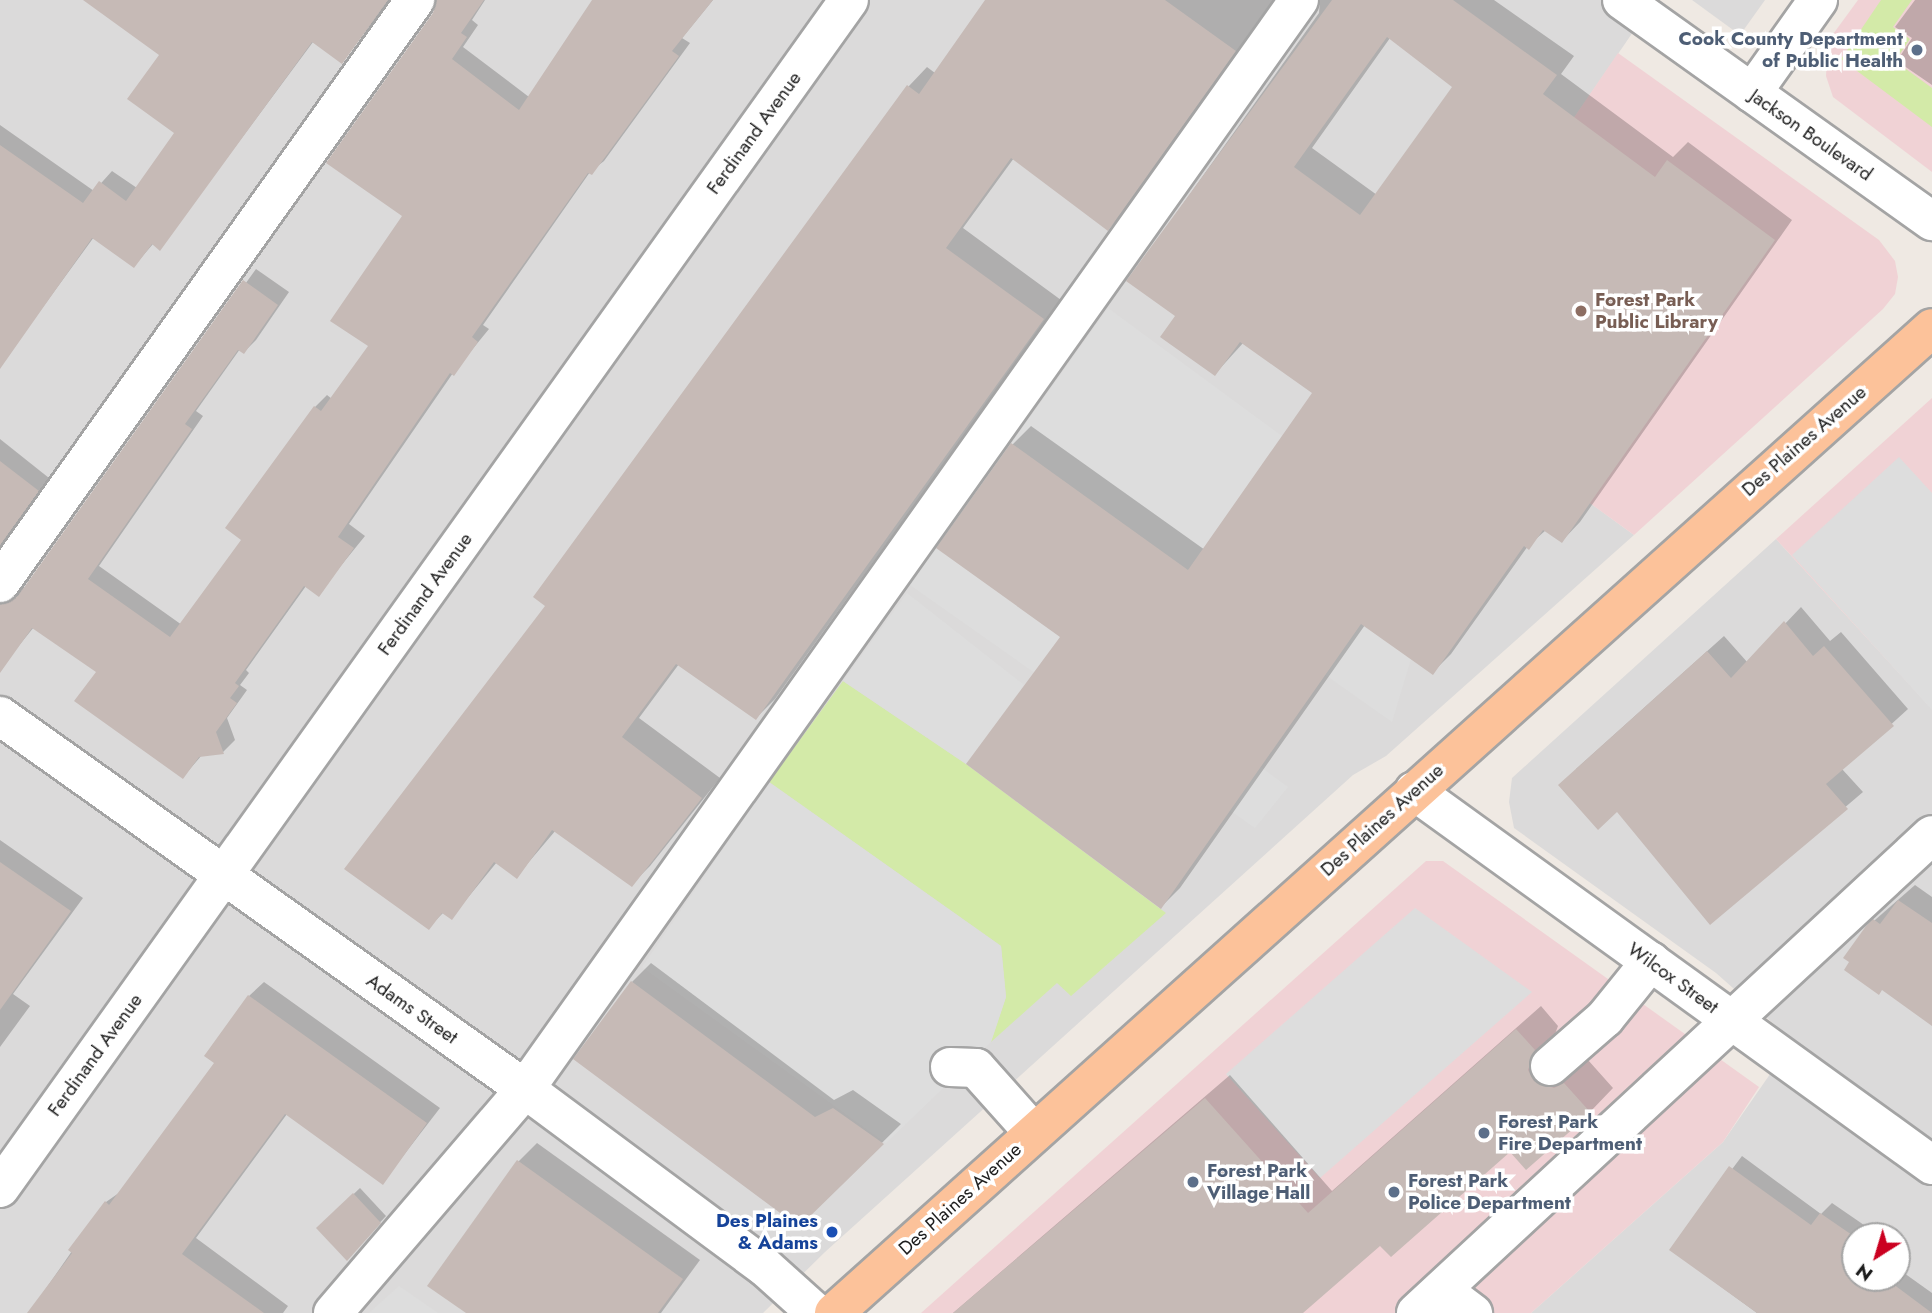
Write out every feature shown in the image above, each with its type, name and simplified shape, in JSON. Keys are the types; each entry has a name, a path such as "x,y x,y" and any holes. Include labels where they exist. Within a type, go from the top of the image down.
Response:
{"main road":[{"name":"Des Plaines Avenue","path":"834,1313 1932,328"}],"street":[{"path":"0,583 415,0"},
{"name":"Ferdinand Avenue","path":"0,1188 849,0"},
{"path":"333,1313 524,1089 1299,0"},
{"name":"Jackson Boulevard","path":"1622,0 1932,221"},
{"path":"1752,93 1818,0"},
{"name":"Adams Street","path":"0,716 524,1089 765,1267 816,1313"},
{"name":"Wilcox Street","path":"1414,791 1932,1165"},
{"path":"1429,1302 1932,835"},
{"path":"1550,1066 1605,1018 1651,961"},
{"path":"950,1067 976,1069 1034,1133"},
{"path":"1429,1302 1473,1313"}],"shaded area":[{"path":"0,0 1655,0 1403,367 1634,535 1386,756 1353,775 825,1252 763,1313 0,1313"},
{"path":"1692,0 1765,0 1740,35"},
{"path":"1858,0 1932,0 1932,172 1833,97 1826,76 1828,41"},
{"path":"1618,53 1879,240 1895,261 1898,277 1895,294 1883,309 1634,535 1403,368"},
{"path":"1108,308 1282,436 1220,526 1411,659 1392,722 1259,628 1198,721 1288,787 1255,828 910,585"},
{"path":"1932,398 1932,709 1776,539"},
{"path":"1899,457 1932,493 1932,710 1792,555"},
{"path":"1776,539 1932,709 1932,1313 1531,1313 1723,1142 1793,1041 1716,973 1514,828 1509,802 1512,778"},
{"path":"907,593 1024,685 966,764 843,681"},
{"path":"769,782 1001,946 1006,997 991,1042 886,1143 642,967"},
{"path":"1426,861 1443,861 1759,1087 1723,1142 1531,1313 921,1313"},
{"path":"1415,908 1532,992 1320,1178 1226,1074"},
{"path":"399,1286 438,1313 369,1313"}],"green space":[{"path":"1881,0 1912,0 1893,27 1910,39 1895,61 1932,88 1932,127 1841,59"},
{"path":"843,681 966,764 1166,913 1071,996 1057,983 991,1042 1006,997 1001,946 769,782"}],"building":[{"path":"83,0 388,0 342,64 312,42 160,251 152,244 134,268 92,238 0,369 0,145 83,203 99,181 126,201 174,133 127,99 159,55"},
{"path":"437,0 484,0 461,33 467,37 452,59 519,110 592,0 713,0 672,51 679,56 592,175 588,173 472,337 478,342 454,376 450,373 338,537 354,548 319,597 304,586 235,683 239,686 230,698 237,703 216,732 224,754 199,757 183,779 74,701 96,672 32,628 0,673 0,605 18,596 243,280 278,305 244,354 238,350 185,424 192,429 88,579 170,637 241,540 225,528 314,406 321,411 368,346 330,321 402,216 326,163 433,13"},
{"path":"985,0 1165,0 1236,51 1108,231 1011,158 946,248 1044,319 756,720 676,664 622,737 702,798 632,887 552,830 517,879 494,862 452,920 442,913 429,930 344,869 545,606 533,597 907,85 919,94"},
{"path":"1332,0 1453,0 1557,75 1543,94 1655,177 1667,160 1775,240 1562,543 1543,530 1529,550 1524,546 1433,675 1361,624 1161,909 966,764 1060,637 936,548 1011,443 1188,570 1312,393 1240,342 1215,376 1160,337 1175,316 1126,281","holes":["1387,37 1452,87 1360,215 1294,167"]},
{"path":"0,461 39,491 0,545"},
{"path":"1784,621 1813,656 1824,646 1894,726 1826,784 1848,809 1710,925 1617,812 1598,830 1558,785 1707,651 1731,678"},
{"path":"0,862 71,911 0,1010"},
{"path":"1898,900 1932,923 1932,1026 1882,990 1879,995 1844,970 1849,962 1843,958 1866,926 1873,919 1880,924"},
{"path":"631,981 815,1117 833,1108 884,1144 799,1227 573,1059"},
{"path":"248,995 427,1123 383,1185 285,1114 182,1254 264,1313 27,1313 72,1253 68,1250 105,1201 109,1205 214,1063 204,1056"},
{"name":"Forest Park Village Hall","path":"1516,1029 1535,1050 1528,1070 1534,1081 1554,1088 1564,1083 1591,1113 1526,1170 1510,1152 1391,1257 1380,1246 1303,1313 953,1313 1205,1098 1308,1213"},
{"path":"517,1160 683,1279 658,1313 466,1313 427,1286"},
{"path":"1729,1166 1811,1225 1820,1213 1841,1227 1841,1292 1904,1292 1932,1313 1757,1313 1669,1250"},
{"path":"353,1193 381,1223 347,1261 316,1228"}],"place":[{"name":"Cook County Department of Public Health","path":"1917,50"},
{"name":"Forest Park Public Library","path":"1581,311"},
{"name":"Forest Park Fire Department","path":"1484,1133"},
{"name":"Forest Park Village Hall","path":"1193,1182"},
{"name":"Forest Park Police Department","path":"1394,1192"},
{"name":"Des Plaines & Adams","path":"832,1232"}]}
